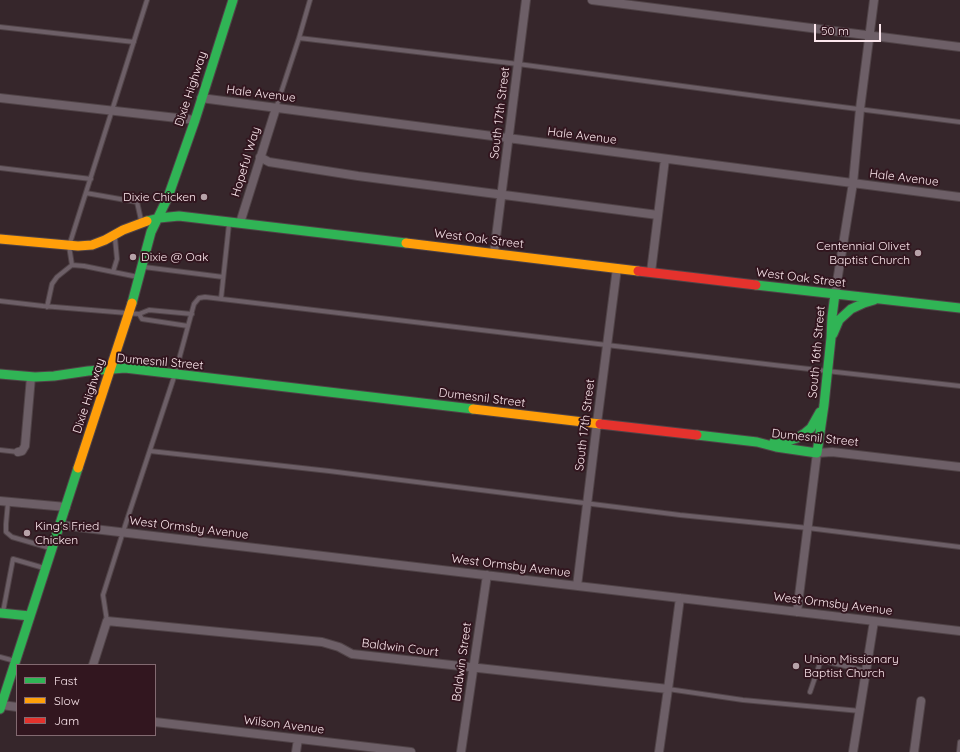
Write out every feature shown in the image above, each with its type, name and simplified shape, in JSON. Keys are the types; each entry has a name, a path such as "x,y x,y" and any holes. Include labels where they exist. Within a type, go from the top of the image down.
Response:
{"main road":[{"name":"Dixie Highway","path":"1,706 129,313 151,232 168,197 195,120 233,0"},
{"name":"West Oak Street","path":"0,239 78,246 105,240 142,222 159,218 179,216 960,308"},
{"name":"South 16th Street","path":"817,453 832,338 832,317 835,294"},
{"path":"832,338 839,320 851,309 864,303 879,299"},
{"name":"Dumesnil Street","path":"0,374 31,377 54,376 125,368 757,442 776,447 817,453"},
{"path":"757,442 788,441 805,434 811,428 824,405"},
{"path":"2,613 30,616"}],"street":[{"name":"South 17th Street","path":"494,253 526,0"},
{"path":"592,0 960,47"},
{"name":"South 16th Street","path":"835,294 853,183 860,109 874,0"},
{"path":"0,98 195,120"},
{"name":"Hale Avenue","path":"201,98 960,198"},
{"name":"Hopeful Way","path":"240,223 276,108"},
{"path":"260,157 269,162 336,172 658,215"},
{"path":"651,272 665,159"},
{"name":"South 17th Street","path":"577,586 617,268"},
{"path":"18,452 22,451 25,446 31,377"},
{"name":"Dumesnil Street","path":"817,453 832,452 960,467"},
{"name":"South 16th Street","path":"798,612 817,453"},
{"path":"4,501 66,507"},
{"name":"West Ormsby Avenue","path":"60,525 960,631"},
{"name":"Baldwin Street","path":"461,752 487,575"},
{"path":"659,752 680,598"},
{"path":"93,664 107,621"},
{"name":"Baldwin Court","path":"107,621 322,642 339,646 352,654 668,689"},
{"path":"854,752 874,621"},
{"path":"914,752 921,701"},
{"path":"1,706 16,707"},
{"name":"Wilson Avenue","path":"156,722 411,752"},
{"path":"296,752 298,739"}],"lane":[{"path":"72,265 69,246 147,0"},
{"path":"276,108 310,0"},
{"path":"0,28 134,42"},
{"path":"299,38 518,64 960,122"},
{"path":"0,168 91,178"},
{"path":"86,193 137,202 142,222"},
{"path":"221,299 229,222"},
{"path":"113,272 117,258 114,235"},
{"path":"47,307 52,284 57,277 72,265 139,277"},
{"path":"142,267 223,277"},
{"path":"107,621 103,595 175,374 194,304 199,298 205,297 960,386"},
{"path":"0,301 47,307 140,314 149,310 192,314"},
{"path":"140,314 142,319 188,326"},
{"path":"0,450 18,452"},
{"path":"150,451 960,547"},
{"path":"4,501 6,532 12,536 52,549"},
{"path":"2,613 14,558 46,568"},
{"path":"0,597 6,598"},
{"path":"0,656 16,661"},
{"path":"810,692 820,663 824,661 866,671"},
{"path":"668,689 743,700 860,711"},
{"path":"959,752 960,742"}],"traffic: fast":[{"path":"132,303 151,232 168,197 195,120 233,0"},
{"path":"147,221 179,216 406,243"},
{"path":"756,285 960,308"},
{"path":"697,435 757,442 776,447 817,453 824,405 835,294"},
{"path":"833,334 839,320 851,309 874,300"},
{"path":"0,374 35,377 125,368 473,409"},
{"path":"774,442 788,441 805,433 811,428 820,412"},
{"path":"0,709 78,468"},
{"path":"0,613 30,616"}],"traffic: slow":[{"path":"0,239 78,246 92,245 123,230 147,221"},
{"path":"406,243 638,271"},
{"path":"78,468 132,303"},
{"path":"473,409 600,424"}],"traffic: jam":[{"path":"638,271 756,285"},
{"path":"600,424 697,435"}],"place":[{"name":"Dixie Chicken","path":"204,197"},
{"name":"Centennial Olivet Baptist Church","path":"918,253"},
{"name":"Dixie @ Oak","path":"133,257"},
{"name":"King's Fried Chicken","path":"27,533"},
{"name":"Union Missionary Baptist Church","path":"796,666"}]}
